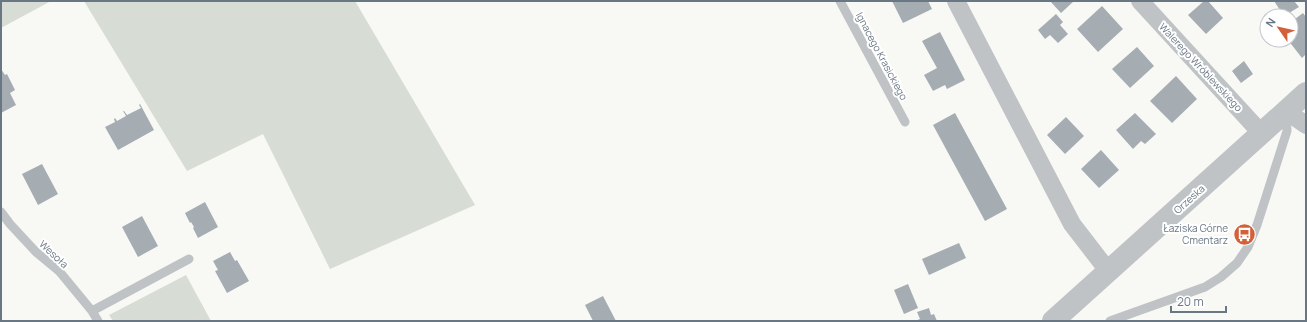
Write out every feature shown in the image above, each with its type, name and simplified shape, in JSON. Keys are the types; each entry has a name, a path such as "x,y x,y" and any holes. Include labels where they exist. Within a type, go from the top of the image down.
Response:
{"street":[{"path":"956,1 1072,224 1109,272"},
{"name":"Walerego Wróblewskiego","path":"1140,1 1262,134"},
{"name":"Orzeska","path":"1059,320 1109,272 1306,93"},
{"path":"1286,112 1306,125"}],"lane":[{"name":"Ignacego Krasickiego","path":"840,1 905,122"},
{"path":"1110,321 1204,287 1221,277 1237,263 1248,247 1257,225 1287,131 1286,112"},
{"name":"Wesoła","path":"1,212 36,252 59,271 92,311 98,321"},
{"path":"92,311 189,258"}],"shaded area":[{"path":"1,1 51,1 1,28"},
{"path":"84,1 355,1 475,205 330,269 263,134 187,171"},
{"path":"186,275 211,321 113,321 109,315"}],"building":[{"path":"892,1 928,1 932,9 903,23"},
{"path":"1050,1 1074,1 1061,13"},
{"path":"1204,1 1208,1 1223,18 1206,34 1188,15"},
{"path":"1274,1 1294,1 1299,7 1297,8 1279,8"},
{"path":"1102,6 1123,29 1098,52 1077,29"},
{"path":"1303,13 1306,17 1306,54 1302,58 1294,48 1299,48 1299,16"},
{"path":"1056,14 1063,22 1060,25 1068,34 1058,43 1050,35 1045,39 1038,30"},
{"path":"940,32 965,80 947,89 945,85 933,91 924,75 937,68 922,41"},
{"path":"1137,47 1154,66 1130,88 1112,69"},
{"path":"1244,61 1253,74 1241,83 1232,71"},
{"path":"1,69 5,75 7,74 15,90 10,93 16,105 1,113"},
{"path":"1176,76 1197,99 1172,123 1150,101"},
{"path":"140,104 154,130 118,150 105,127 115,122 115,118 117,121 126,116 123,111 127,115 141,108 139,105"},
{"path":"955,113 1007,209 985,221 933,125"},
{"path":"1135,113 1156,134 1145,144 1141,141 1133,149 1116,130"},
{"path":"1066,117 1084,136 1065,154 1047,135"},
{"path":"1101,150 1119,170 1099,188 1081,169"},
{"path":"42,164 58,194 38,205 22,174"},
{"path":"205,202 218,227 198,238 193,228 194,227 191,222 190,223 185,213"},
{"path":"142,216 158,246 138,257 122,227"},
{"path":"959,243 966,258 929,275 922,259"},
{"path":"230,252 235,261 237,260 249,281 227,293 215,271 218,270 213,261"},
{"path":"908,284 918,308 904,314 894,290"},
{"path":"603,296 616,321 593,321 585,305"},
{"path":"929,308 931,315 934,314 937,321 915,321 920,319 917,312"}],"place":[{"name":"Łaziska Górne Cmentarz","path":"1244,234"}]}
